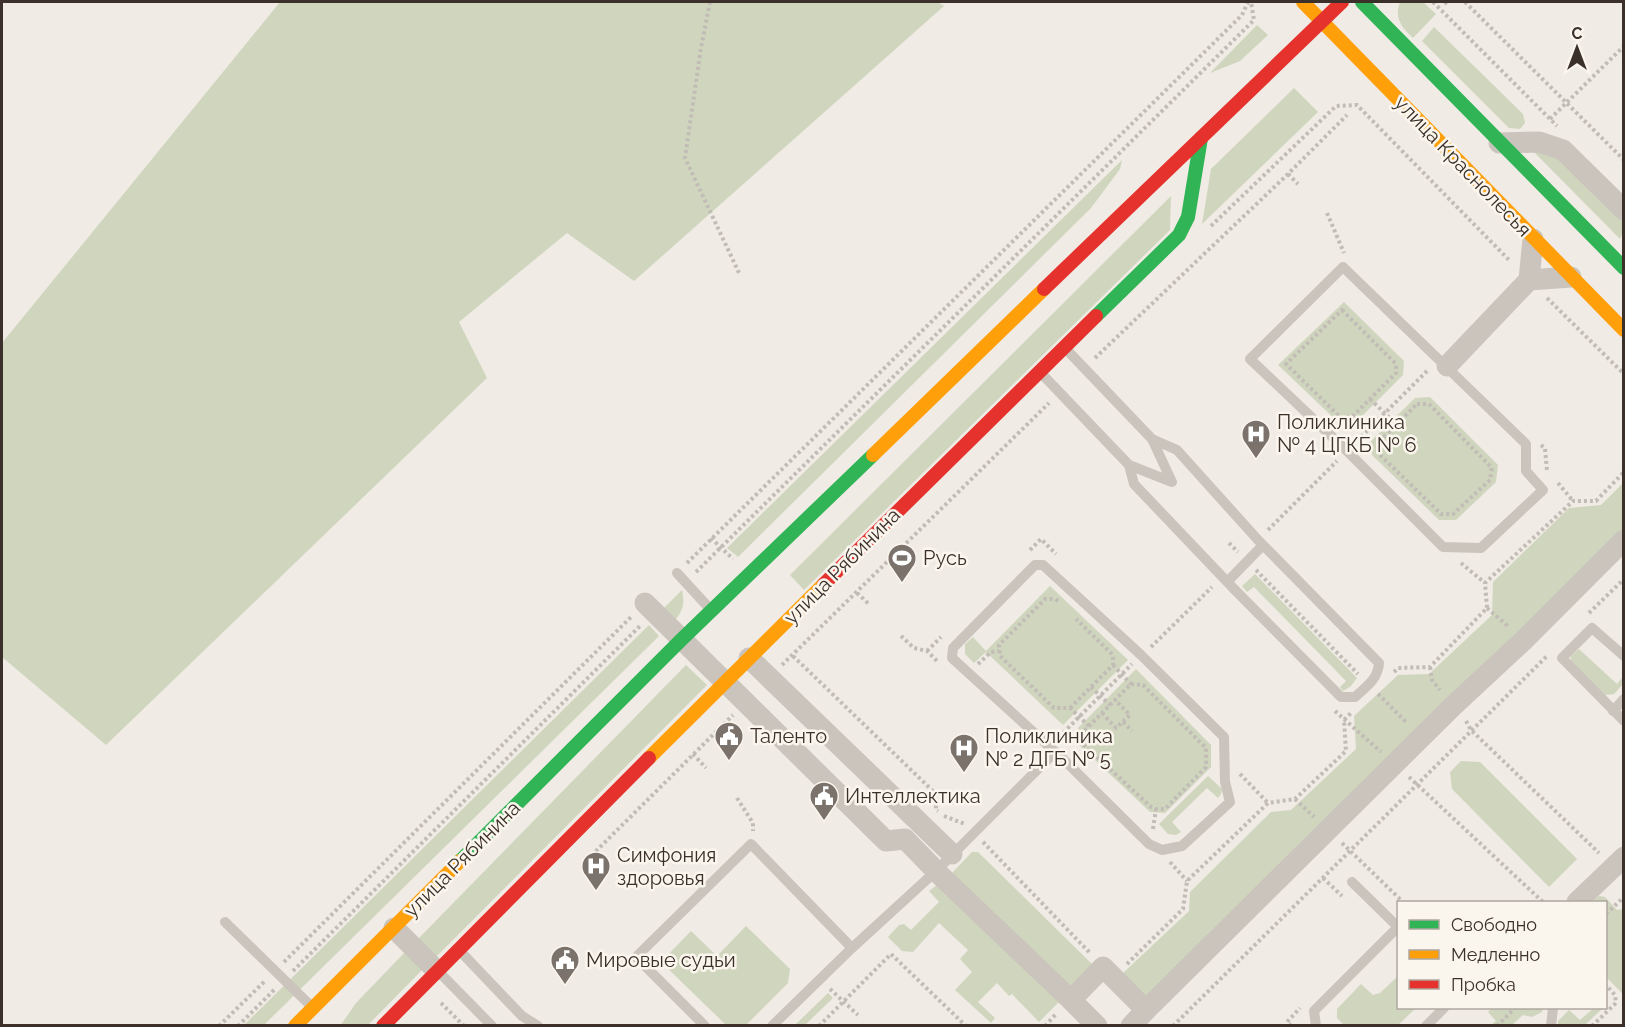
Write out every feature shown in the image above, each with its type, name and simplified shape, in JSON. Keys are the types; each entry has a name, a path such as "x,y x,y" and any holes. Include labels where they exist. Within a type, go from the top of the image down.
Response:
{"street":[{"name":"улица Краснолесья","path":"1303,2 1623,330"},
{"name":"улица Рябинина","path":"295,1026 682,639 1342,2"},
{"name":"улица Краснолесья","path":"1371,5 1499,143 1623,268"},
{"name":"улица Рябинина","path":"383,1026 436,970 749,658 1179,235 1188,217 1201,138"},
{"path":"1499,143 1539,142 1563,150 1623,210"},
{"path":"1447,366 1529,280 1533,239"},
{"path":"1529,280 1571,277"},
{"path":"1131,1026 1623,540"},
{"path":"650,608 886,841 905,839 1097,1026"},
{"path":"749,658 952,854"},
{"path":"1579,901 1621,860"},
{"name":"улица Рябинина","path":"394,928 436,970"},
{"path":"1071,1000 1108,972 1146,1010"}],"lane":[{"path":"1343,267 1526,444 1526,471 1543,490 1481,548 1443,547 1347,451 1250,359 1343,267"},
{"path":"1039,371 1129,465 1172,482 1152,439 1064,347"},
{"path":"1129,465 1134,484 1341,697 1355,697 1372,688 1379,663 1261,542 1177,450 1152,439"},
{"path":"1228,581 1247,562 1261,542"},
{"path":"1035,565 1043,565 1141,655 1224,737 1225,783 1230,802 1182,846 1162,850 1149,844 1055,752 951,658 953,648 1035,565"},
{"path":"676,573 712,611"},
{"path":"1623,656 1592,628 1562,658 1623,721"},
{"path":"1613,711 1623,699"},
{"path":"772,1026 936,871 1055,752"},
{"path":"705,1026 636,957 751,844 852,948"},
{"path":"1352,882 1397,926"},
{"path":"225,922 313,1008"},
{"path":"1316,1026 1314,1011 1397,928"},
{"path":"458,948 523,1021 538,1026"},
{"path":"436,970 492,1026"},
{"path":"1426,1026 1442,1009"},
{"path":"1551,1026 1553,1009"}],"path":[{"path":"710,2 685,158 740,276"},
{"path":"676,573 1242,15 1250,2"},
{"path":"685,582 1254,20 1250,2"},
{"path":"1433,2 1558,127"},
{"path":"1444,2 1449,6"},
{"path":"1465,2 1623,160"},
{"path":"1550,119 1623,46"},
{"path":"1357,105 1623,374"},
{"path":"1084,369 1347,115"},
{"path":"1288,174 1298,184"},
{"path":"1342,310 1396,364 1396,373 1370,399 1353,416 1341,418 1286,364 1342,310"},
{"path":"769,678 1060,392"},
{"path":"1370,399 1397,424"},
{"path":"1417,404 1429,404 1492,468 1490,480 1453,514 1441,514 1378,453 1378,443 1397,424 1417,404"},
{"path":"1261,542 1347,451"},
{"path":"792,655 936,795 936,810 945,818 963,823 974,832 1108,972 1183,909 1187,882 1268,803 1295,799 1346,751 1344,720 1372,688 1398,668 1430,667 1487,608 1485,583 1573,501 1596,501 1623,472"},
{"path":"1229,543 1444,759"},
{"path":"1587,615 1623,579"},
{"path":"857,593 870,605"},
{"path":"1063,607 1055,599 1045,599 999,645 1000,656 1054,708 1070,708 1089,726"},
{"path":"219,1026 650,608"},
{"path":"238,1026 650,608"},
{"path":"1072,615 1113,655 1113,665 1131,684"},
{"path":"1173,1026 1550,653"},
{"path":"1070,708 1113,665"},
{"path":"1131,684 1143,684 1206,748 1206,767 1166,808 1151,807 1083,744 1083,732 1115,700 1131,684"},
{"path":"1091,687 1110,705"},
{"path":"1102,713 1116,728 1130,715 1115,700"},
{"path":"578,868 746,702"},
{"path":"1123,722 1132,731"},
{"path":"1471,730 1605,859 1621,860"},
{"path":"693,754 706,768"},
{"path":"1417,784 1541,901"},
{"path":"737,798 753,823 753,831 745,839"},
{"path":"1295,799 1401,901"},
{"path":"753,831 761,839"},
{"path":"1323,878 1346,900"},
{"path":"1607,912 1623,897"},
{"path":"819,1026 891,954 966,1026"},
{"path":"827,985 858,1015"},
{"path":"1592,1026 1616,1004 1616,994 1607,987"},
{"path":"434,1011 455,989"},
{"path":"441,1004 464,1026"},
{"path":"1291,1026 1287,1022 1303,1005"},
{"path":"1497,1026 1514,1009"}],"green space":[{"path":"280,2 938,2 944,6 634,281 567,233 459,322 487,378 106,745 2,657 2,343"},
{"path":"1400,2 1423,2 1436,14 1413,38 1398,18"},
{"path":"1257,25 1268,35 1240,61 1210,73"},
{"path":"1434,27 1523,114 1525,123 1520,129 1509,128 1422,41"},
{"path":"1294,88 1318,112 1202,224 1211,169"},
{"path":"1529,147 1562,157 1623,219 1623,232 1620,239"},
{"path":"1122,160 1120,169 1091,208 738,557 727,548"},
{"path":"1171,196 1170,230 804,590 790,575"},
{"path":"1344,302 1404,361 1403,375 1356,422 1340,424 1278,365"},
{"path":"1430,397 1498,465 1496,482 1456,520 1439,520 1372,455 1371,441 1415,398"},
{"path":"1623,483 1623,531 1150,999 1123,973 1189,911 1190,892 1271,812 1291,810 1356,749 1354,716 1398,675 1429,674 1492,615 1493,582 1569,508 1601,505"},
{"path":"1255,574 1357,678 1351,686 1343,691 1340,687 1346,681 1254,587 1247,592 1242,586"},
{"path":"1050,586 1128,660 1063,725 986,652 974,663 965,654 965,644 973,637 986,651"},
{"path":"682,590 683,607 674,621 663,609"},
{"path":"649,625 659,636 264,1025 243,1026"},
{"path":"1579,649 1617,684 1623,677 1623,684 1614,694 1605,695 1571,662 1571,656"},
{"path":"686,665 707,685 435,958 417,940"},
{"path":"1136,669 1211,745 1211,767 1165,813 1150,812 1079,745 1078,728"},
{"path":"1461,761 1480,762 1577,859 1549,887 1452,789 1450,772"},
{"path":"1208,776 1222,789 1221,794 1218,798 1207,788 1172,822 1181,832 1176,835 1168,834 1159,824"},
{"path":"972,852 978,852 1096,968 1072,992 951,878 953,872"},
{"path":"937,885 1061,1000 1039,1022 1012,994 1009,996 997,983 978,1002 995,1018 991,1023 955,990 972,972 960,959 968,950 939,923 913,952 902,951 888,937 899,925 904,924 911,930 939,902 929,891"},
{"path":"1599,896 1605,897 1617,910 1623,909 1623,994 1607,978 1607,901 1593,901"},
{"path":"746,926 790,969 788,983 746,1025 726,1025 661,962 691,931 717,956"},
{"path":"406,951 423,969 368,1025 340,1026 356,1003"},
{"path":"1397,977 1397,1009 1415,1009 1398,1025 1344,1025 1337,1018 1337,1009 1361,984 1373,995 1380,993"},
{"path":"828,993 833,998 805,1025 795,1025"},
{"path":"1491,1009 1543,1009 1542,1012 1532,1017 1523,1015 1512,1025 1491,1025 1496,1021 1488,1012"},
{"path":"1593,1009 1602,1009 1585,1025 1558,1025 1558,1021 1569,1010 1580,1020"}],"traffic: fast":[{"path":"1362,2 1624,268"},
{"path":"1096,316 1179,235 1188,217 1201,138"},
{"path":"460,861 682,639 873,455"}],"traffic: slow":[{"path":"1303,2 1624,330"},
{"path":"873,455 1044,289"},
{"path":"649,758 824,584"},
{"path":"295,1026 460,861"}],"traffic: jam":[{"path":"1044,289 1342,2"},
{"path":"824,584 1096,316"},
{"path":"383,1026 649,758"}],"place":[{"name":"Поликлиника № 4 ЦГКБ № 6","path":"1256,460"},
{"name":"Русь","path":"902,584"},
{"name":"Таленто","path":"729,762"},
{"name":"Поликлиника № 2 ДГБ № 5","path":"964,774"},
{"name":"Интеллектика","path":"824,822"},
{"name":"Симфония здоровья","path":"596,892"},
{"name":"Мировые судьи","path":"565,986"}]}
